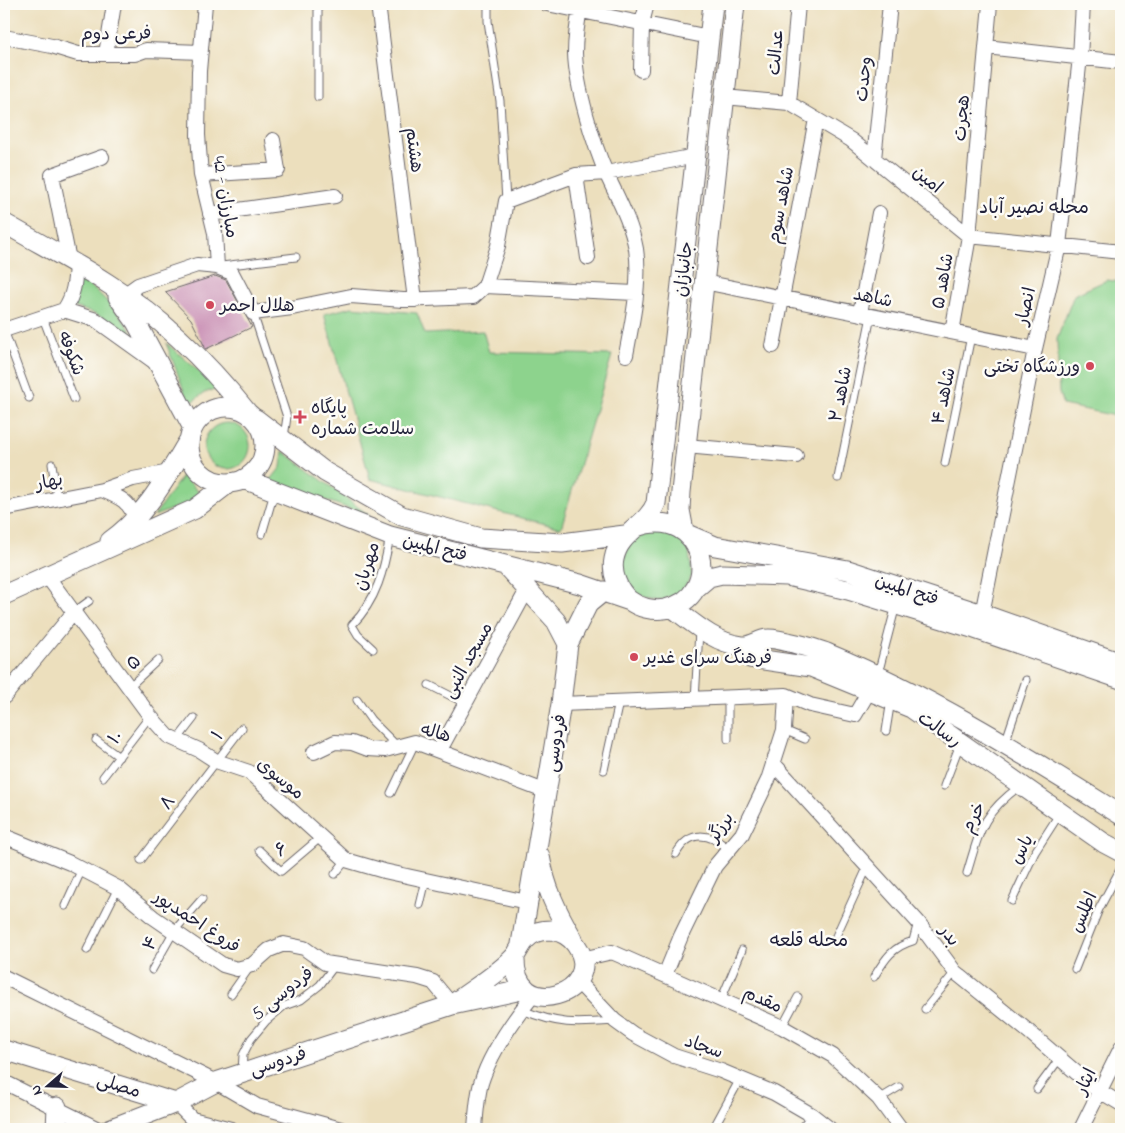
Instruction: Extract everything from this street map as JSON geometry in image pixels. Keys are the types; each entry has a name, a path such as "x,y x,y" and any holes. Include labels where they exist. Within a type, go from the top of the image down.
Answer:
{"street":[{"path":"106,54 114,4"},
{"name":"مبارزان - 42","path":"206,4 201,52 198,135 201,176 215,233 217,267"},
{"name":"هشتم","path":"378,4 415,300"},
{"path":"547,4 581,7 642,23 710,37"},
{"path":"641,70 642,23 647,4"},
{"name":"جانبازان","path":"631,531 652,513 656,502 713,4"},
{"name":"جانبازان","path":"686,533 680,510 681,489 735,4"},
{"name":"عدالت","path":"789,103 798,4"},
{"name":"وحدت","path":"874,159 890,4"},
{"name":"هجرت","path":"969,236 990,4"},
{"name":"انصار","path":"982,614 1034,349 1059,245 1080,57 1083,4"},
{"path":"581,7 575,51 577,80 606,173 628,218 636,249 635,293 626,355"},
{"name":"فرعی دوم","path":"4,37 52,46 78,54 135,54 146,50 201,52"},
{"path":"986,47 1121,62"},
{"name":"امین","path":"724,98 789,103 851,140 969,236"},
{"name":"شاهد سوم","path":"773,346 816,119"},
{"path":"201,176 278,170 273,140"},
{"path":"124,295 138,285 197,265 217,267 232,273 254,313 292,308 351,296 415,300 473,297 485,286 498,246 506,201 576,175 606,173 696,156"},
{"path":"4,330 64,310 72,299 75,283 72,262 52,175 102,157"},
{"path":"576,175 588,258"},
{"path":"210,214 335,196"},
{"path":"865,315 879,213"},
{"path":"4,223 108,284 152,316 222,380 262,429 265,440 265,452 261,463 195,509 4,595"},
{"path":"969,236 1121,252"},
{"name":"شاهد ۵","path":"952,332 969,236"},
{"name":"شاهد","path":"704,282 1034,349"},
{"path":"108,284 136,322 158,364 191,434 190,454 195,466 204,475 216,481 237,481"},
{"path":"485,286 635,293"},
{"path":"64,310 96,320 158,364"},
{"path":"82,560 122,533 150,502 170,472 200,418 216,408 235,407 252,416"},
{"name":"فتح المبین","path":"252,416 325,472 402,516 481,538 562,543 631,531"},
{"path":"686,446 796,456"},
{"name":"بهار","path":"4,508 102,490 133,479 170,472"},
{"name":"فتح المبین","path":"237,481 274,492 390,536 604,591 630,601"},
{"path":"658,483 668,492 681,489"},
{"path":"102,490 122,498 132,507 135,519"},
{"path":"650,522 664,522 686,533 697,546 701,560 701,574 696,588 686,600 673,608 658,610 643,608 630,601 620,590 614,576 614,560 617,547 631,531 650,522"},
{"name":"فتح المبین","path":"686,533 715,546 848,570 982,614 1121,663"},
{"path":"506,566 556,621 568,644"},
{"name":"فتح المبین","path":"696,588 709,577 722,574 787,576 848,590 896,604 1121,679"},
{"name":"موسوی","path":"47,576 150,716 168,736 216,761 249,772 346,860 384,872 527,902"},
{"name":"مسجد النبی","path":"440,750 528,588"},
{"path":"568,644 588,604 604,591"},
{"name":"رسالت","path":"673,608 699,628 726,643 744,646 750,658 811,668 873,683 909,689 1005,743 1121,815"},
{"path":"4,697 74,612"},
{"name":"فردوسی","path":"518,950 547,792 568,644"},
{"path":"561,704 728,699 786,695 810,705 855,715 873,683"},
{"name":"رسالت","path":"873,683 891,700 911,708 1020,786 1104,843 1121,852"},
{"name":"برزگر","path":"665,975 681,936 715,866 742,834 768,780 784,730 786,695"},
{"name":"هاله","path":"314,752 335,742 352,743 368,750 385,750 415,742 547,792"},
{"name":"بدر","path":"773,763 918,922 954,972 1102,1092 1121,1104"},
{"name":"فروغ احمدپور","path":"4,836 82,869 118,888 174,931 224,965 238,969 252,965 269,950 284,944 304,948 324,962 335,965 425,979 433,982 452,1005"},
{"path":"452,1005 530,992 546,997 558,996 569,990 577,981 581,970 579,952 554,907 543,876 538,842"},
{"path":"452,1005 518,950 531,935 543,930 556,931 568,936 579,952"},
{"path":"518,950 515,968 519,980 530,992"},
{"name":"مقدم","path":"579,952 612,952 782,1027 833,1056 879,1099 901,1129"},
{"path":"4,977 216,1082 257,1106 341,1129"},
{"name":"سجاد","path":"577,981 615,1021 633,1034 674,1056 774,1093 812,1115 830,1129"},
{"path":"475,1129 481,1083 530,992"},
{"name":"فردوسی","path":"109,1129 176,1103 216,1082 452,1005"},
{"name":"ایثار","path":"1082,1129 1102,1092 1121,1048"},
{"name":"مصلی","path":"4,1050 176,1103"},
{"path":"4,1082 98,1129"},
{"path":"176,1103 192,1119 231,1129"},
{"path":"56,1129 57,1108"}],"lane":[{"path":"318,4 318,97"},
{"path":"488,4 488,21 500,102 506,201"},
{"path":"217,267 296,257"},
{"path":"254,313 287,417 283,441"},
{"name":"شاهد ۲","path":"838,478 865,315"},
{"name":"شکوفه","path":"42,318 74,399"},
{"path":"4,330 29,398"},
{"name":"شاهد ۴","path":"945,463 971,336"},
{"path":"52,464 58,498"},
{"path":"262,534 274,492"},
{"name":"مهربان","path":"373,649 358,635 352,625 374,596 384,568 390,536"},
{"path":"74,612 89,601"},
{"path":"873,683 896,604"},
{"path":"695,700 699,628"},
{"name":"۵","path":"129,687 158,660"},
{"path":"1005,743 1026,680"},
{"name":"هاله","path":"429,685 465,703"},
{"path":"728,699 728,739"},
{"path":"357,700 371,720 397,746"},
{"path":"886,731 891,700"},
{"path":"604,770 619,702"},
{"name":"۱۰","path":"103,777 150,716"},
{"path":"177,740 194,718"},
{"name":"۱","path":"216,761 242,728"},
{"path":"784,730 805,739"},
{"path":"96,740 119,757"},
{"path":"391,793 415,742"},
{"path":"944,786 961,744"},
{"name":"۸","path":"142,860 216,761"},
{"name":"خرم","path":"967,873 981,827 998,802 1020,786"},
{"name":"یاس","path":"1012,901 1035,852 1060,813"},
{"path":"676,854 683,842 700,836 714,838 729,849"},
{"name":"۶","path":"259,850 281,872 321,837"},
{"path":"335,874 346,860"},
{"path":"836,936 867,868"},
{"name":"اطلس","path":"1075,969 1099,909 1121,868"},
{"path":"65,906 82,869"},
{"path":"420,905 426,880"},
{"path":"87,950 118,888"},
{"path":"174,931 202,899"},
{"path":"874,977 887,956 899,945 913,941 918,922"},
{"name":"۴","path":"152,970 174,931"},
{"path":"721,1000 742,950"},
{"path":"231,994 252,965"},
{"name":"5 فردوسی","path":"242,1073 243,1055 251,1039 266,1021 284,1006 301,1000 320,985 335,965"},
{"path":"925,1008 954,972"},
{"path":"782,1027 798,997"},
{"path":"521,1010 544,1019 572,1024 615,1021"},
{"path":"1037,1089 1060,1058"},
{"path":"713,1129 740,1079"},
{"path":"879,1099 899,1087"},
{"path":"800,1129 812,1115"}],"green space":[{"path":"80,278 98,292 113,308 127,324 139,343 109,320 74,307"},
{"name":"ورزشگاه تختی","path":"1107,280 1121,282 1121,417 1063,405 1059,393 1057,339 1074,295"},
{"path":"352,307 417,313 425,334 483,331 489,352 612,355 561,528 370,479 324,314"},
{"path":"166,343 219,388 204,393 189,404"},
{"path":"232,423 244,429 249,437 249,455 244,463 236,468 222,469 210,463 205,455 204,441 210,429 218,424"},
{"path":"283,451 370,516 270,481 281,467"},
{"path":"183,475 203,497 154,516"},
{"path":"643,531 678,534 689,552 692,576 680,593 659,601 634,594 624,582 623,564 628,545"}],"building":[{"name":"هلال احمر","path":"215,276 226,280 252,327 206,349 191,319 165,292"}],"place":[{"name":"هلال احمر","path":"210,305"},
{"name":"ورزشگاه تختی","path":"1090,366"},
{"name":"پایگاه سلامت شماره","path":"300,417"},
{"name":"فرهنگ سرای غدیر","path":"634,657"}],"district":[{"name":"محله نصیر آباد","path":"1034,206"},
{"name":"محله قلعه","path":"809,939"}]}
